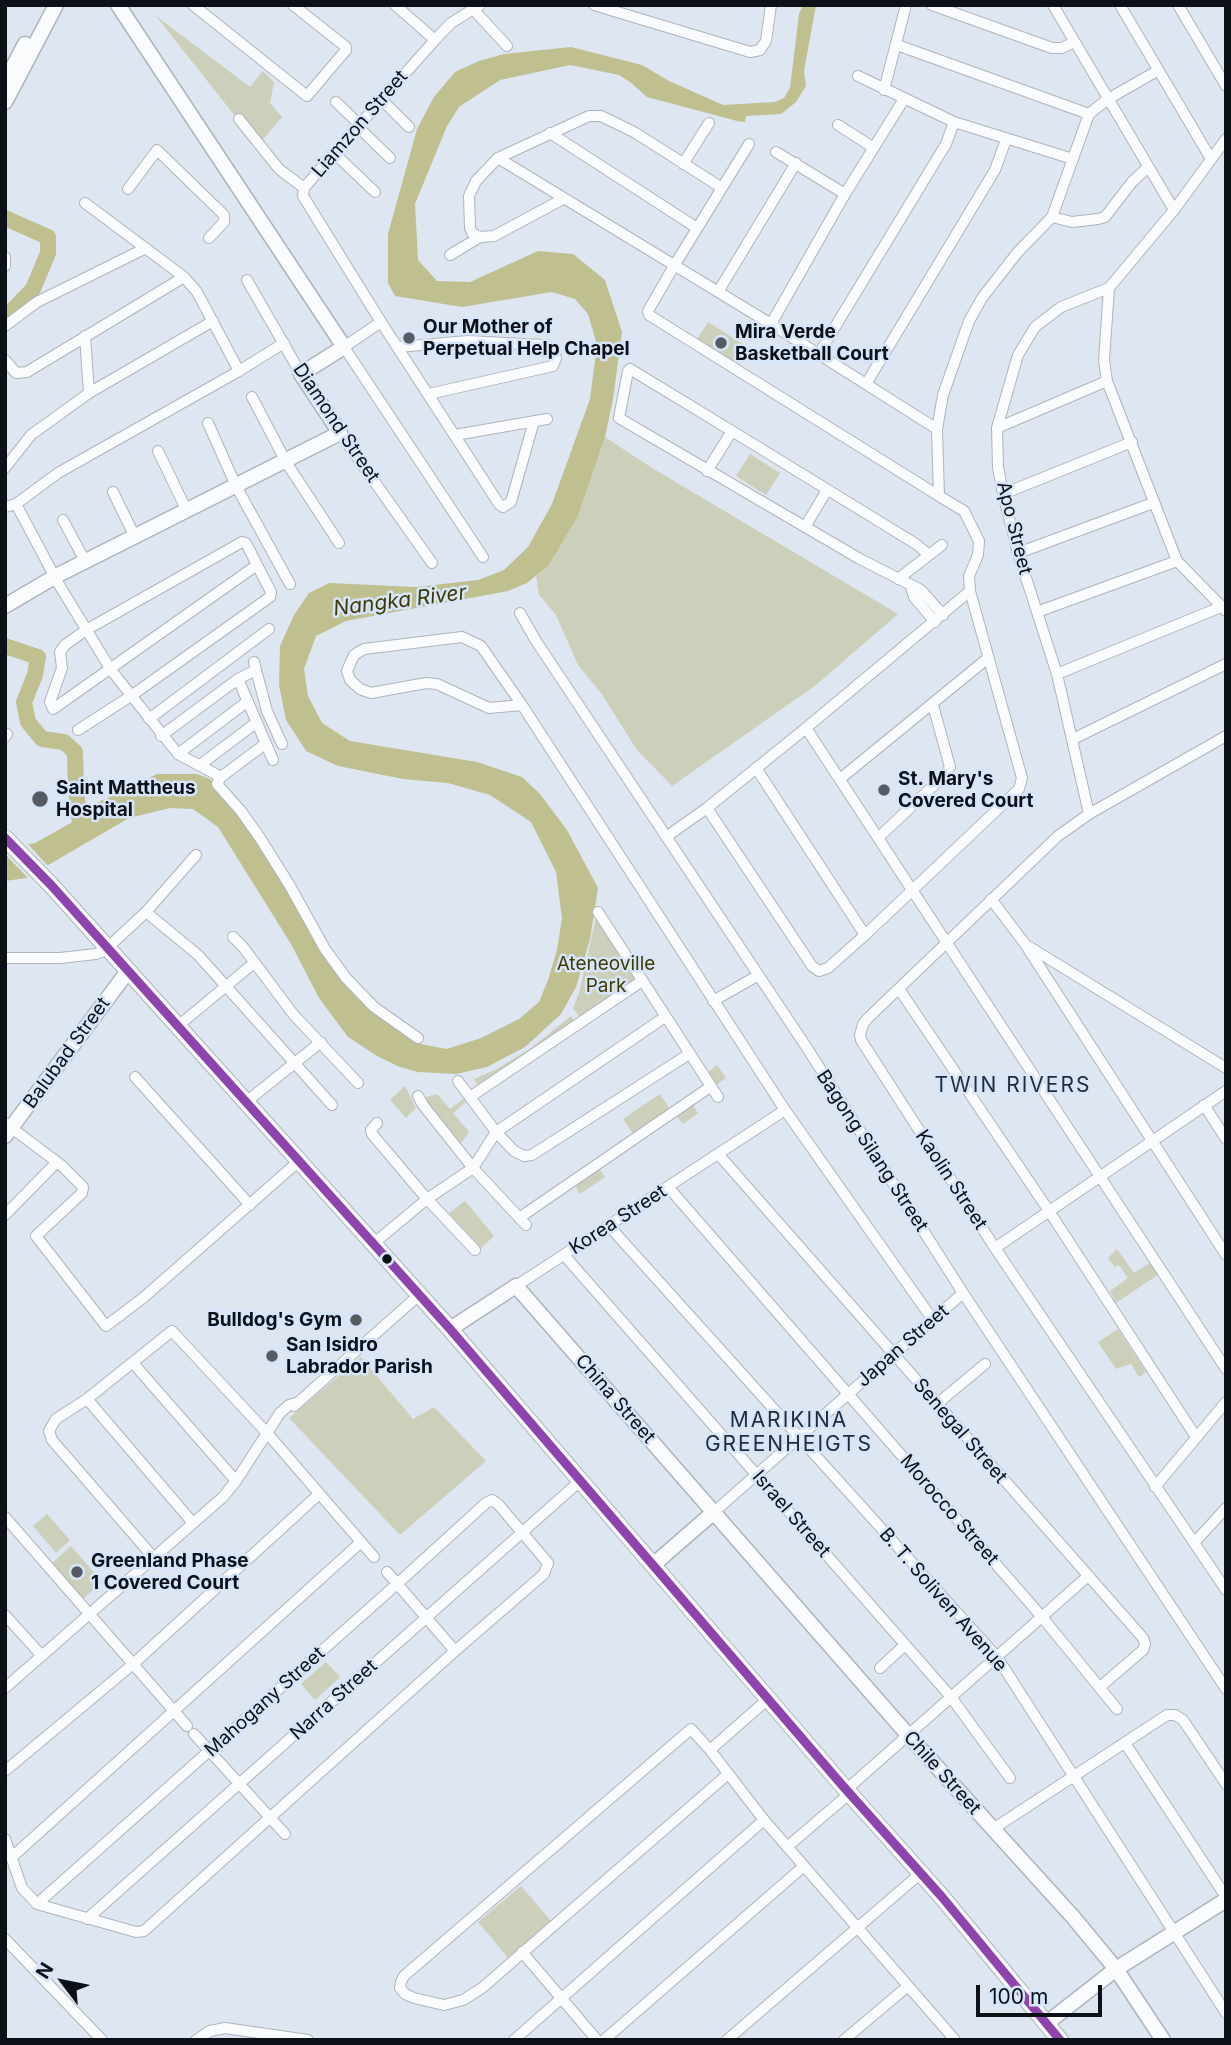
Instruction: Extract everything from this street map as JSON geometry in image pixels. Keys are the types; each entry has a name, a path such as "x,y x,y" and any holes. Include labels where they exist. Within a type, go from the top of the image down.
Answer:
{"main road":[{"path":"6,839 108,948 450,1329 847,1792 921,1873 1060,2040"}],"street":[{"path":"5,82 46,5"},
{"path":"5,102 56,5"},
{"path":"118,5 483,557"},
{"path":"193,5 304,95 310,94 345,53 346,47 293,5"},
{"path":"394,5 435,40"},
{"path":"594,5 750,52 760,50 766,41 771,5"},
{"path":"884,90 906,5"},
{"path":"932,5 1052,48 1062,48 1074,42"},
{"path":"1053,5 1174,210"},
{"path":"1119,5 1211,159"},
{"path":"1178,5 1226,86"},
{"path":"476,7 507,46"},
{"name":"Liamzon Street","path":"476,7 451,23 435,40 304,188 303,196 381,322 503,507 511,502 534,421"},
{"path":"897,45 1088,114"},
{"path":"939,496 937,429 948,379 976,308 1017,253 1052,217 1088,114 1108,99 1157,71"},
{"path":"858,76 954,122 1073,159"},
{"path":"381,99 410,127"},
{"path":"771,324 845,194 904,99"},
{"path":"336,102 390,158"},
{"path":"480,237 472,233 470,228 468,196 476,181 498,158 589,116 601,117 634,132 722,188"},
{"path":"239,119 279,169 304,188"},
{"path":"818,355 946,144 954,122"},
{"path":"683,164 709,123"},
{"path":"838,125 874,148"},
{"path":"550,133 697,228"},
{"path":"1057,674 1223,609 1177,561 1107,381 1104,360 1109,288 1174,210 1226,139"},
{"path":"866,384 995,170 1006,140"},
{"path":"708,808 812,966 819,971 828,968 913,891 1016,793 1022,778 970,591 969,576 978,555 979,541 964,511 650,316 648,311 749,144"},
{"path":"128,189 157,150 224,215 224,222 209,238"},
{"path":"776,152 845,194"},
{"path":"334,153 375,192"},
{"path":"498,158 771,324 937,429"},
{"path":"718,292 796,163"},
{"path":"1052,217 1072,222 1105,217 1148,166"},
{"path":"450,256 480,237 494,236 563,199"},
{"path":"85,203 184,276 197,292 239,371"},
{"path":"5,326 37,302 146,248"},
{"path":"5,257 5,266"},
{"path":"5,360 16,373 27,372 184,276"},
{"name":"Diamond Street","path":"247,280 301,374 432,563"},
{"name":"Apo Street","path":"1088,814 1057,674 1018,553 1003,494 998,467 997,428 1018,355 1035,327 1061,307 1109,288"},
{"path":"5,468 32,435 89,393 213,321"},
{"path":"301,374 381,322"},
{"path":"85,336 89,393"},
{"path":"398,346 468,341 544,345 553,350 556,358 553,366 429,394"},
{"path":"221,777 178,754 162,736 111,670 10,505 58,473 284,343"},
{"path":"928,554 732,430 629,369 619,418 911,587 914,597 939,618"},
{"path":"997,428 1107,381"},
{"path":"253,397 286,462 339,543"},
{"path":"456,435 547,419"},
{"path":"208,423 236,486 290,583"},
{"path":"707,471 732,430"},
{"path":"5,606 55,576 340,433"},
{"path":"1003,494 1132,442"},
{"path":"159,451 187,511"},
{"path":"805,527 827,489"},
{"path":"113,492 135,537"},
{"path":"1018,553 1153,503"},
{"path":"63,520 85,561"},
{"path":"78,730 131,696 270,597 271,592 257,565 245,542 86,630 62,648 62,668 50,702 53,709 257,565"},
{"path":"898,579 942,545"},
{"path":"1037,612 1177,561"},
{"path":"666,837 708,808 970,591"},
{"name":"Bagong Silang Street","path":"520,613 807,1048 963,1293 1226,1689"},
{"path":"149,719 269,629"},
{"path":"522,705 489,708 437,684 426,683 371,693 360,689 350,680 347,671 354,655 364,649 462,637 481,646 522,705 785,1110 933,1320"},
{"path":"840,779 988,657"},
{"path":"1073,739 1226,664"},
{"path":"162,736 255,666 267,711 282,744"},
{"path":"238,679 274,760"},
{"path":"178,754 248,701"},
{"path":"878,838 946,774 950,767 933,705"},
{"path":"200,765 257,722"},
{"path":"806,728 1226,1369"},
{"name":"Kaolin Street","path":"1226,736 1088,814 1049,844 863,1024 861,1040 995,1248 1226,1590"},
{"path":"265,744 221,777 217,784 260,838 340,970 374,1007 418,1038"},
{"path":"756,768 866,935"},
{"path":"5,958 60,958 96,954 108,948 146,912 196,855"},
{"path":"991,899 1025,944 1226,1255"},
{"path":"146,912 198,955 332,1105"},
{"path":"598,912 718,1097"},
{"path":"233,937 293,1014 358,1083"},
{"path":"1025,944 1226,1068"},
{"path":"178,1026 254,963"},
{"name":"Balubad Street","path":"7,1129 128,971"},
{"path":"713,1002 757,976"},
{"path":"470,1097 642,981"},
{"path":"899,989 1049,1211 1196,1437"},
{"path":"373,1244 427,1199 473,1168 496,1132 665,1017"},
{"path":"246,1102 321,1042"},
{"path":"458,1081 496,1132 514,1151 524,1156 533,1155 689,1054"},
{"path":"135,1077 250,1205"},
{"path":"418,1096 473,1168 522,1221 710,1087"},
{"path":"995,1248 1226,1091"},
{"path":"1205,1105 1226,1139"},
{"name":"Korea Street","path":"450,1329 785,1110"},
{"path":"377,1123 371,1130 372,1134 475,1250"},
{"path":"7,1129 56,1163 82,1186 82,1193 36,1236 106,1326 143,1298 299,1161"},
{"name":"Senegal Street","path":"719,1155 1143,1638 1143,1650 1100,1687"},
{"path":"5,1215 56,1163"},
{"name":"Morocco Street","path":"668,1188 1042,1617 1117,1709"},
{"name":"B. T. Soliven Avenue","path":"609,1226 997,1657 1226,2013"},
{"name":"Israel Street","path":"564,1255 951,1697 1010,1779"},
{"name":"China Street","path":"516,1286 713,1512"},
{"name":"Japan Street","path":"653,1565 963,1293"},
{"path":"5,1688 223,1497 274,1422 289,1405 296,1403 419,1295"},
{"path":"154,1558 52,1440 49,1431 56,1419 87,1399 170,1331 176,1333 267,1433 374,1557"},
{"path":"133,1363 236,1481"},
{"path":"937,1404 985,1364"},
{"path":"87,1399 193,1523"},
{"path":"1155,1487 1226,1402"},
{"name":"Narra Street","path":"87,1919 580,1481"},
{"path":"5,1771 132,1665 318,1495"},
{"name":"Mahogany Street","path":"37,1903 486,1503 492,1500 521,1534"},
{"path":"1194,1543 1226,1508"},
{"name":"Chile Street","path":"713,1512 908,1735 1073,1917 1116,1969 1163,2040"},
{"path":"5,1517 132,1665 285,1834"},
{"path":"5,1839 22,1888 37,1903 139,1933 544,1574 548,1567 547,1561 521,1534"},
{"path":"11,1858 360,1543"},
{"path":"387,1572 456,1651"},
{"path":"787,1847 908,1735 1088,1576"},
{"path":"5,1615 42,1656"},
{"path":"880,1668 905,1645"},
{"path":"710,1750 768,1699"},
{"path":"993,1829 1167,1715 1175,1715 1183,1720 1226,1784"},
{"path":"728,1774 482,1988 463,2000 444,2005 405,1994 400,1988 404,1976 691,1729 710,1750 764,1821 954,2040"},
{"path":"1047,2023 1116,1969 1226,1899 1125,1743"},
{"path":"514,2040 764,1821"},
{"path":"604,2040 804,1866"},
{"path":"727,2040 921,1873"},
{"path":"5,1939 102,2040"},
{"path":"522,1952 597,2040"},
{"path":"844,2040 908,1986"},
{"path":"196,2040 210,2031 225,2028 308,2040"}],"green space":[{"path":"156,16 250,87 263,71 274,82 270,103 282,117 258,145"},
{"name":"Mira Verde Basketball Court","path":"708,322 746,346 740,361 735,365 696,341"},
{"path":"605,437 652,468 898,614 816,685 672,786 637,750 601,693 578,665 556,615 539,595 536,576 549,565 578,516"},
{"path":"750,454 780,473 766,495 736,476"},
{"name":"Ateneoville Park","path":"597,913 637,981 581,1019 573,1008 579,993"},
{"path":"571,1016 575,1022 478,1085 474,1079 495,1070 531,1048"},
{"path":"717,1065 726,1078 715,1086 707,1073"},
{"path":"405,1086 416,1108 406,1118 390,1100"},
{"path":"437,1094 450,1109 463,1099 466,1102 453,1113 469,1132 459,1146 423,1098"},
{"path":"660,1094 670,1109 633,1134 623,1119"},
{"path":"692,1104 698,1113 683,1124 676,1115"},
{"path":"598,1167 605,1177 580,1194 574,1184"},
{"path":"465,1201 494,1236 481,1248 449,1213"},
{"path":"1117,1249 1134,1273 1151,1262 1159,1274 1116,1303 1110,1291 1128,1278 1119,1265 1115,1267 1108,1258"},
{"path":"1118,1329 1146,1372 1139,1377 1131,1364 1116,1369 1098,1342"},
{"path":"361,1357 413,1419 434,1407 486,1461 400,1535 289,1418"},
{"path":"47,1514 70,1540 56,1553 33,1526"},
{"name":"Greenland Phase 1 Covered Court","path":"71,1546 102,1582 83,1599 52,1563"},
{"path":"326,1662 340,1677 315,1700 301,1684"},
{"path":"521,1886 551,1921 508,1958 478,1922"}],"water":[{"name":"Nangka River","path":"803,5 816,5 804,71 806,86 796,102 781,114 746,116 745,122 737,121 647,97 619,75 570,65 500,80 459,107 447,126 415,204 418,260 437,281 470,282 538,251 573,254 605,280 622,332 605,437 578,516 549,565 527,583 508,591 346,621 316,636 304,669 308,696 322,723 350,741 477,762 522,777 540,794 567,830 598,888 590,939 576,987 561,1014 525,1047 487,1067 456,1074 418,1072 377,1056 348,1037 319,998 291,944 218,827 193,809 170,808 129,818 26,878 5,881 5,849 35,843 78,819 86,808 157,774 197,774 210,779 239,811 280,865 333,966 401,1033 420,1044 447,1049 481,1038 519,1019 539,1002 557,950 562,918 556,872 531,822 490,795 448,783 403,779 338,766 306,751 286,720 279,685 280,646 294,615 309,593 329,583 416,587 478,580 504,570 528,547 552,504 590,399 597,345 588,314 575,299 552,292 462,307 395,296 388,283 388,234 417,129 434,97 455,72 504,54 571,47 642,65 669,81 723,105 775,102 784,98 790,88 799,14"}],"pier":[{"path":"25,841 50,868 30,880 5,854 5,845"}],"waterway":[{"path":"5,218 48,237 48,253 33,289 5,318"},
{"path":"5,646 38,657 35,675 24,702 28,722 42,739 64,742 75,752 81,833"}],"transit line":[{"path":"5,838 51,885 450,1329 842,1785 942,1897 1060,2040"}],"place":[{"name":"Our Mother of Perpetual Help Chapel","path":"409,338"},
{"name":"Mira Verde Basketball Court","path":"721,343"},
{"name":"St. Mary's Covered Court","path":"884,790"},
{"name":"Saint Mattheus Hospital","path":"40,799"},
{"name":"Bulldog's Gym","path":"356,1320"},
{"name":"San Isidro Labrador Parish","path":"272,1356"},
{"name":"Greenland Phase 1 Covered Court","path":"77,1572"}],"district":[{"name":"TWIN RIVERS","path":"1013,1086"},
{"name":"MARIKINA GREENHEIGTS","path":"789,1433"}]}
